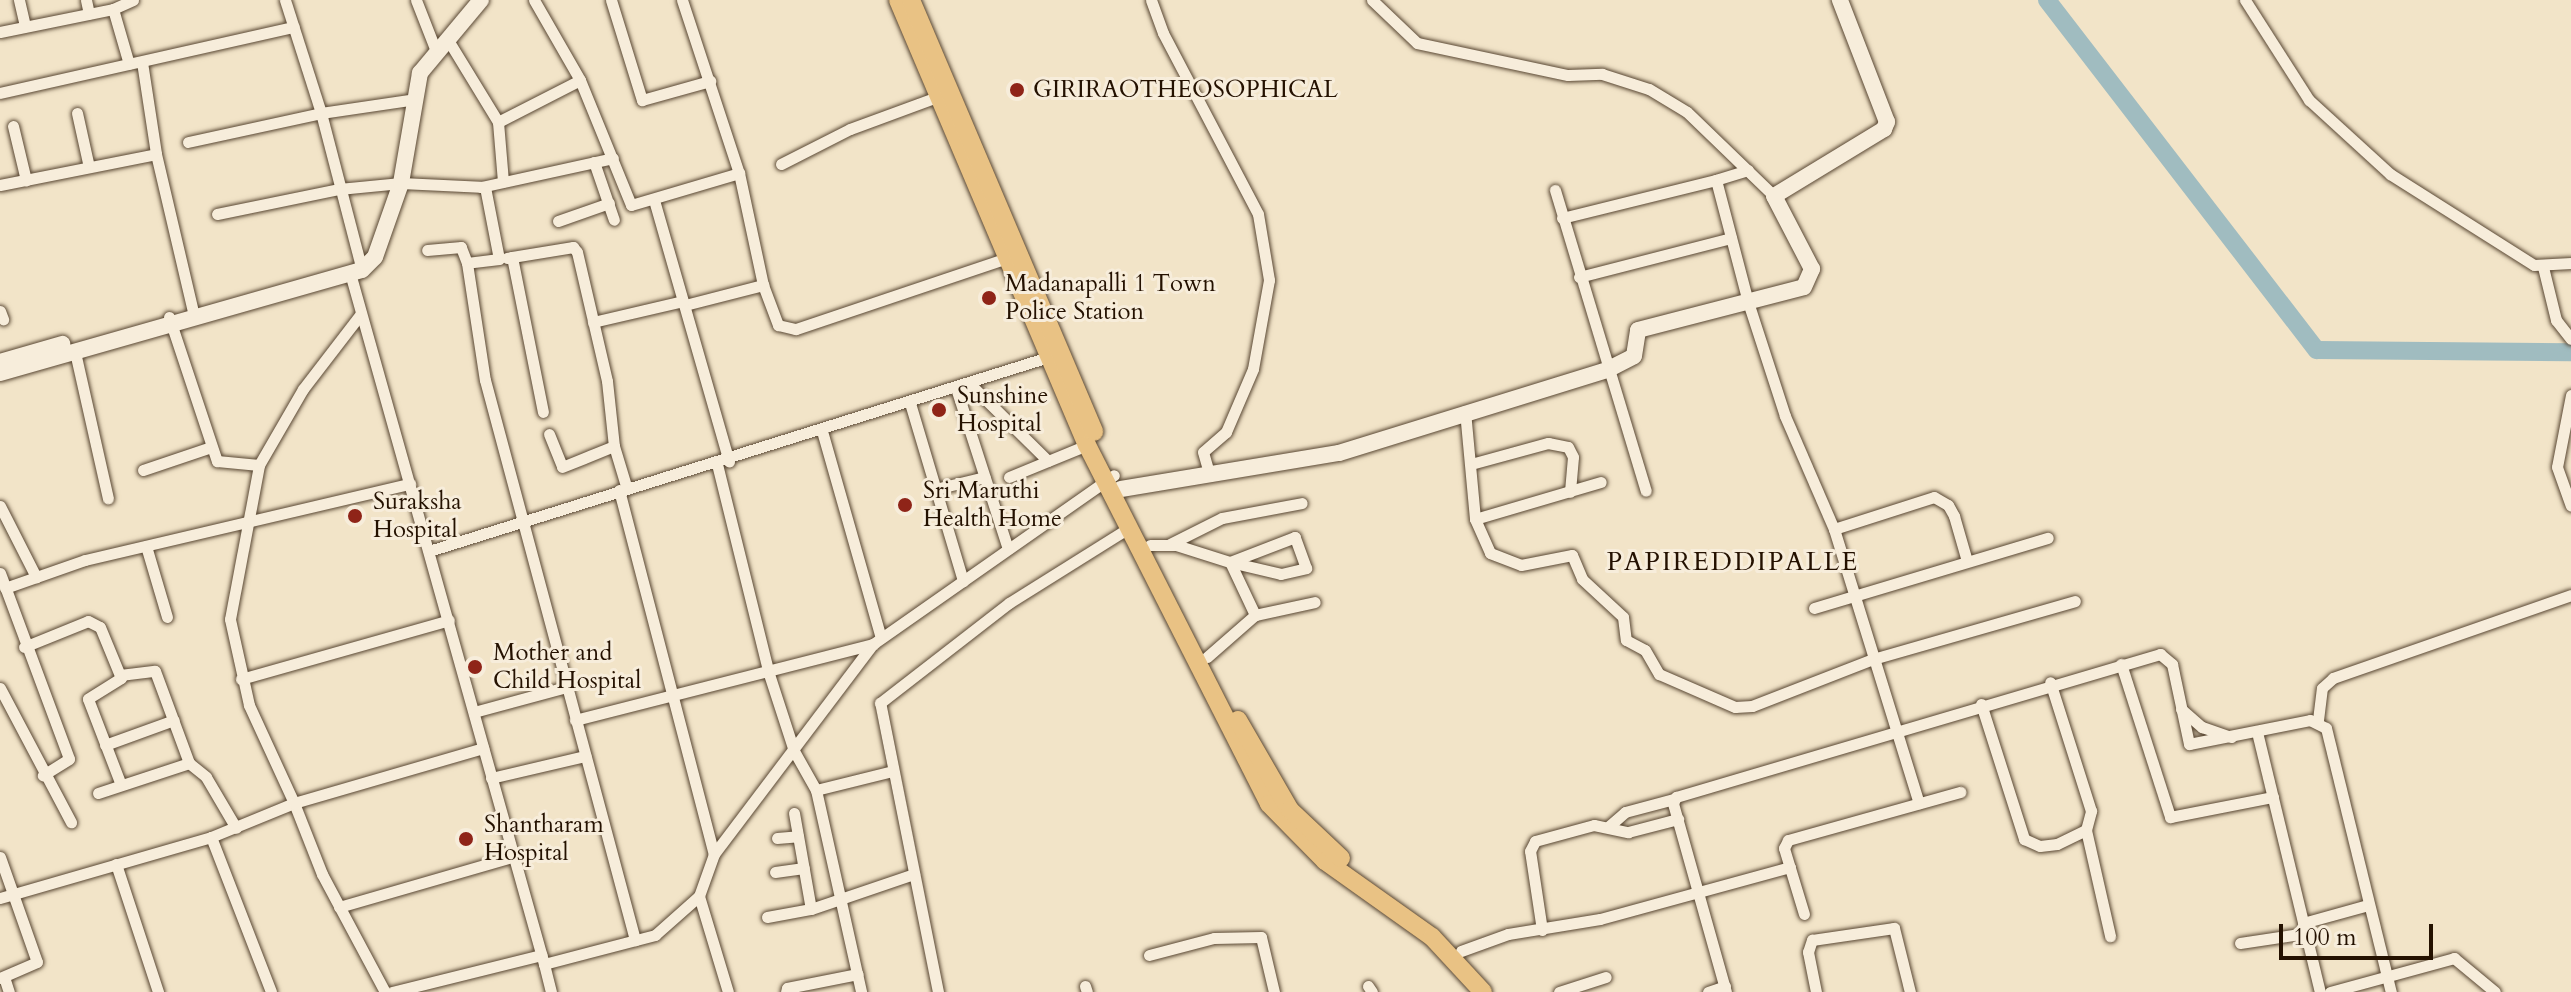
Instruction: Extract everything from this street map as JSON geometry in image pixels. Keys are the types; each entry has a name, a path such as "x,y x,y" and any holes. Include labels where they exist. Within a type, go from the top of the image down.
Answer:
{"main road":[{"path":"898,0 937,97 1114,481 1290,810 1332,852 1424,914 1497,992"},
{"path":"911,0 1011,256"},
{"path":"1055,355 1087,445 1114,481 1130,527 1269,804 1325,861 1432,937 1483,992"}],"street":[{"path":"19,0 25,26"},
{"path":"86,0 89,14"},
{"path":"0,32 113,9 133,0"},
{"path":"285,0 321,113 356,271 360,315 449,620 551,992"},
{"path":"416,0 442,45 498,122 503,182"},
{"path":"0,373 20,362 356,271 375,257 401,183 420,73 481,0"},
{"path":"534,0 580,80 631,205 739,173"},
{"path":"611,0 642,100 710,81"},
{"path":"682,0 739,173 773,318 785,329 796,329 1011,256"},
{"path":"1151,0 1163,33 1258,214 1269,280 1253,369 1226,432 1203,452 1210,476"},
{"path":"575,720 769,674 877,641 1008,549 1114,481 1210,476 1309,461 1607,370 1634,356 1638,330 1804,287 1811,280 1812,269 1774,196 1687,112 1649,89 1602,74 1568,75 1417,43 1372,0"},
{"path":"1774,196 1886,126 1840,0"},
{"path":"2245,0 2291,78 2337,130 2426,198 2543,267 2571,263"},
{"path":"113,9 136,63 156,154 180,319 211,447 222,465 259,465"},
{"path":"0,93 294,27"},
{"path":"498,122 580,80"},
{"path":"781,164 850,129 937,97"},
{"path":"188,142 321,113 416,99"},
{"path":"77,113 89,167"},
{"path":"13,126 26,180"},
{"path":"0,185 156,154"},
{"path":"217,214 339,189 401,183 481,187 613,158"},
{"path":"594,162 614,220"},
{"path":"1562,218 1748,170"},
{"path":"1716,180 1748,302 1785,416 1834,529 1919,803"},
{"path":"481,187 499,259"},
{"path":"1555,190 1646,491"},
{"path":"654,200 684,303 723,462 769,674 794,751 816,790 843,898 861,992"},
{"path":"558,221 609,203"},
{"path":"1579,277 1731,238"},
{"path":"427,250 461,247 467,263 485,380 635,940"},
{"path":"467,263 573,247 593,322 623,489 714,854"},
{"path":"512,257 543,412"},
{"path":"2543,267 2556,320 2571,339"},
{"path":"593,322 763,285"},
{"path":"360,315 303,389 259,465 230,619 241,679 339,907 385,992"},
{"path":"0,362 20,362 75,352 180,319"},
{"path":"75,352 108,498"},
{"path":"429,551 623,489 723,462 971,385 1055,355"},
{"path":"971,385 1048,461"},
{"path":"956,388 1008,549"},
{"path":"2571,395 2557,459 2571,506"},
{"path":"910,403 963,581"},
{"path":"1465,411 1475,519 1490,553 1511,563 1533,565 1572,555 1582,579 1623,617 1629,643 1645,650 1659,674 1686,690 1742,708 1873,659 2075,601"},
{"path":"822,431 877,641"},
{"path":"549,434 562,467 614,446"},
{"path":"1471,464 1548,443 1568,447 1573,457 1570,492"},
{"path":"1009,477 1087,445"},
{"path":"143,470 211,447"},
{"path":"935,489 985,477"},
{"path":"1475,519 1601,482"},
{"path":"43,775 69,759 24,647 2,580 36,577 146,546 410,484"},
{"path":"1834,529 1934,497 1948,505 1954,516 1967,561"},
{"path":"1170,544 1222,518 1302,503"},
{"path":"0,506 36,577"},
{"path":"938,992 893,771 882,699 939,661 1009,603 1130,527"},
{"path":"1150,545 1170,544 1230,562 1271,573 1306,568 1295,537 1230,562"},
{"path":"1814,608 2048,538"},
{"path":"146,546 167,617"},
{"path":"1230,562 1255,615"},
{"path":"2318,720 2322,688 2333,678 2571,595"},
{"path":"1207,657 1255,615 1315,602"},
{"path":"241,679 449,620"},
{"path":"24,647 93,621 120,675 118,683 88,699 121,785"},
{"path":"392,992 655,935 699,896 714,854 877,641"},
{"path":"1608,827 1625,812 2050,682 2167,656 2189,744 2318,720"},
{"path":"2121,664 2170,817 2273,797"},
{"path":"120,675 155,671 189,763 206,777 236,828"},
{"path":"2050,682 2091,811 2086,830 2110,936"},
{"path":"474,712 566,687"},
{"path":"0,688 43,775 71,822"},
{"path":"1981,704 2024,839 2040,846 2057,844 2086,830"},
{"path":"2181,709 2202,727 2231,737"},
{"path":"105,745 174,720"},
{"path":"2318,720 2326,728 2391,992"},
{"path":"2257,732 2320,992"},
{"path":"6,896 211,837 294,803 483,748"},
{"path":"491,778 585,756"},
{"path":"98,793 189,763"},
{"path":"816,790 893,771"},
{"path":"1804,914 1784,848 1788,840 1960,792"},
{"path":"1674,799 1726,989 1708,992"},
{"path":"794,813 811,909"},
{"path":"1542,930 1532,845 1583,827 1637,831 1678,819"},
{"path":"777,838 798,836"},
{"path":"211,837 271,992"},
{"path":"0,857 6,896 37,962 2,977 9,992"},
{"path":"339,907 512,857"},
{"path":"116,864 158,992"},
{"path":"1461,951 1508,934 1542,930 1702,893 1790,867"},
{"path":"775,872 804,868"},
{"path":"767,917 811,909 914,874"},
{"path":"699,896 728,992"},
{"path":"2240,943 2305,928 2368,905"},
{"path":"1816,992 1808,952 1812,940 1894,928 1910,992"},
{"path":"1149,955 1214,938 1261,937 1274,992"},
{"path":"2330,992 2454,958 2495,992"},
{"path":"786,992 858,974"},
{"path":"1559,992 1606,977"}],"waterway":[{"path":"2047,0 2317,350 2571,352"}],"place":[{"name":"GIRIRAOTHEOSOPHICAL","path":"1017,90"},
{"name":"Madanapalli 1 Town Police Station","path":"989,298"},
{"name":"Sunshine Hospital","path":"939,410"},
{"name":"Sri Maruthi Health Home","path":"905,505"},
{"name":"Suraksha Hospital","path":"355,516"},
{"name":"Mother and Child Hospital","path":"475,667"},
{"name":"Shantharam Hospital","path":"466,839"}],"district":[{"name":"PAPIREDDIPALLE","path":"1733,562"}]}
